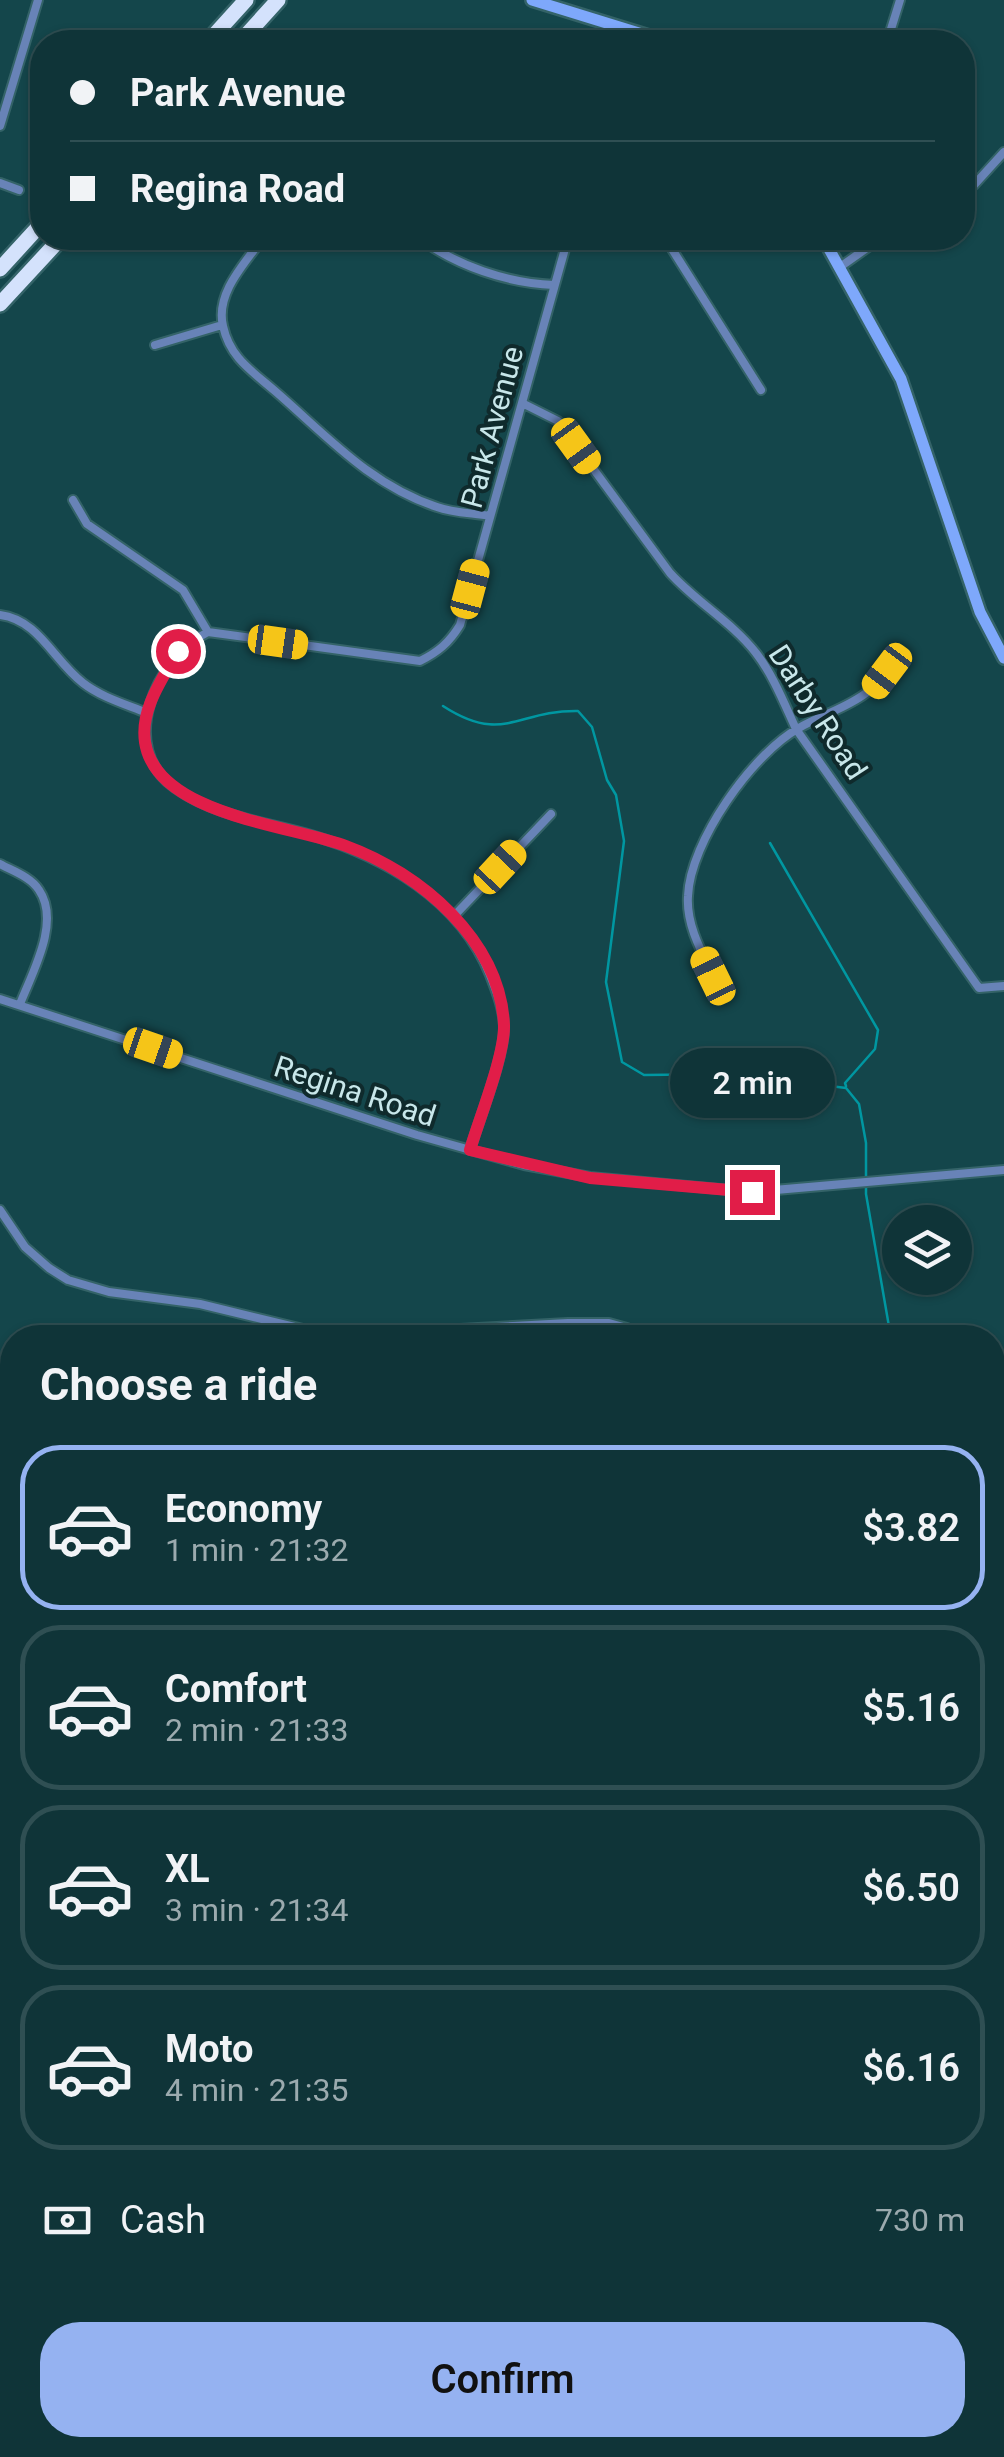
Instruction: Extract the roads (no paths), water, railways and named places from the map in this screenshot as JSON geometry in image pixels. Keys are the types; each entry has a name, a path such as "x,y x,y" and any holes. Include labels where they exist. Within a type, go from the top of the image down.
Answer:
{"highway":[{"path":"219,30 246,0"},
{"path":"251,30 278,0"},
{"path":"0,268 30,236"},
{"path":"0,304 50,250"}],"main road":[{"path":"534,0 636,30"},
{"path":"829,250 901,380 980,612 1001,643 1004,658"}],"street":[{"path":"0,126 38,0"},
{"path":"890,30 900,0"},
{"path":"624,30 625,26"},
{"path":"975,184 1004,152"},
{"path":"0,183 19,190"},
{"path":"254,250 230,282 224,303 222,325 240,364 363,469 392,488 439,508 490,516"},
{"path":"439,250 504,278 554,286"},
{"name":"Park Avenue","path":"208,632 420,662 439,652 460,625 564,250"},
{"path":"673,250 761,390"},
{"path":"840,267 864,250"},
{"path":"155,345 222,325"},
{"name":"Darby Road","path":"522,402 558,422 670,573 688,594 755,652 796,729 979,988 1004,986"},
{"path":"74,500 87,524 183,590 208,632 178,651 147,713 144,738 148,754 173,787 235,815 348,846 403,875 454,916 481,952 500,1001 504,1029 470,1150"},
{"path":"0,615 15,617 33,628 84,684 147,713"},
{"path":"713,976 690,920 687,898 694,860 703,839 746,777 796,729 852,703 874,688 887,671 890,655"},
{"path":"454,916 551,814"},
{"path":"0,864 24,876 39,890 46,908 45,934 20,1004"},
{"name":"Regina Road","path":"0,999 470,1150 590,1178 752,1192 1004,1170"},
{"path":"0,1210 25,1247 68,1280 109,1292 200,1304 286,1325"},
{"path":"264,1325 265,1320"}],"waterway":[{"path":"443,706 481,723 496,724 578,711 592,727 607,780 616,795 624,841 606,982 622,1062 644,1075 733,1074 846,1088 859,1104 866,1143 866,1194 889,1325"},
{"path":"770,843 878,1030 875,1049 846,1086"}]}
